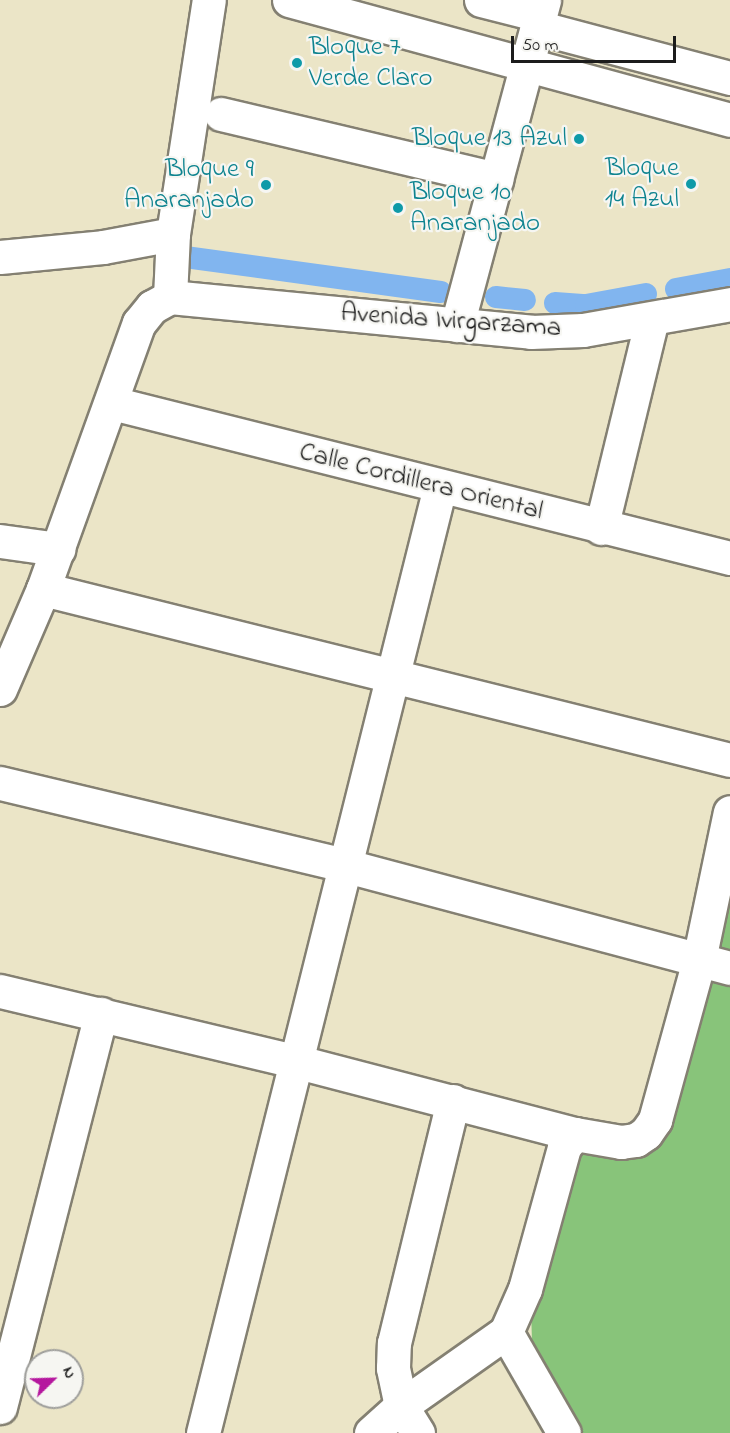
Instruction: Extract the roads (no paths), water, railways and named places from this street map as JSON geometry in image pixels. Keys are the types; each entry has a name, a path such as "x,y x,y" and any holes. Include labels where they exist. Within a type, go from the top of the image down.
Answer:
{"street":[{"path":"1,683 43,589 139,323 152,307 170,297 173,234 208,0"},
{"path":"289,0 730,120"},
{"path":"481,0 540,14 730,78"},
{"path":"457,325 540,14"},
{"path":"221,114 496,179"},
{"path":"0,257 103,247 173,234"},
{"name":"Avenida Ivirgarzama","path":"170,297 531,332 583,330 730,304"},
{"path":"601,528 652,319"},
{"name":"Calle Cordillera Oriental","path":"112,403 601,528 730,558"},
{"path":"203,1433 343,865 440,487"},
{"path":"0,541 58,549"},
{"path":"43,589 391,678 730,760"},
{"path":"0,783 343,865 715,964"},
{"path":"0,991 294,1061 575,1134 621,1142 636,1140 646,1133 655,1120 715,964 730,812"},
{"path":"0,1407 101,1014"},
{"path":"418,1433 401,1406 393,1368 394,1343 453,1101"},
{"path":"372,1433 401,1406 506,1332 525,1289 564,1147 575,1134"},
{"path":"506,1332 564,1433"}],"waterway":[{"path":"185,257 441,292"},
{"path":"676,289 730,279"},
{"path":"555,303 586,305 646,294"},
{"path":"496,297 525,300"}],"place":[{"name":"Bloque 7 Verde Claro","path":"297,63"},
{"name":"Bloque 13 Azul","path":"579,139"},
{"name":"Bloque 14 Azul","path":"691,184"},
{"name":"Bloque 9 Anaranjado","path":"266,185"},
{"name":"Bloque 10 Anaranjado","path":"398,208"}]}
